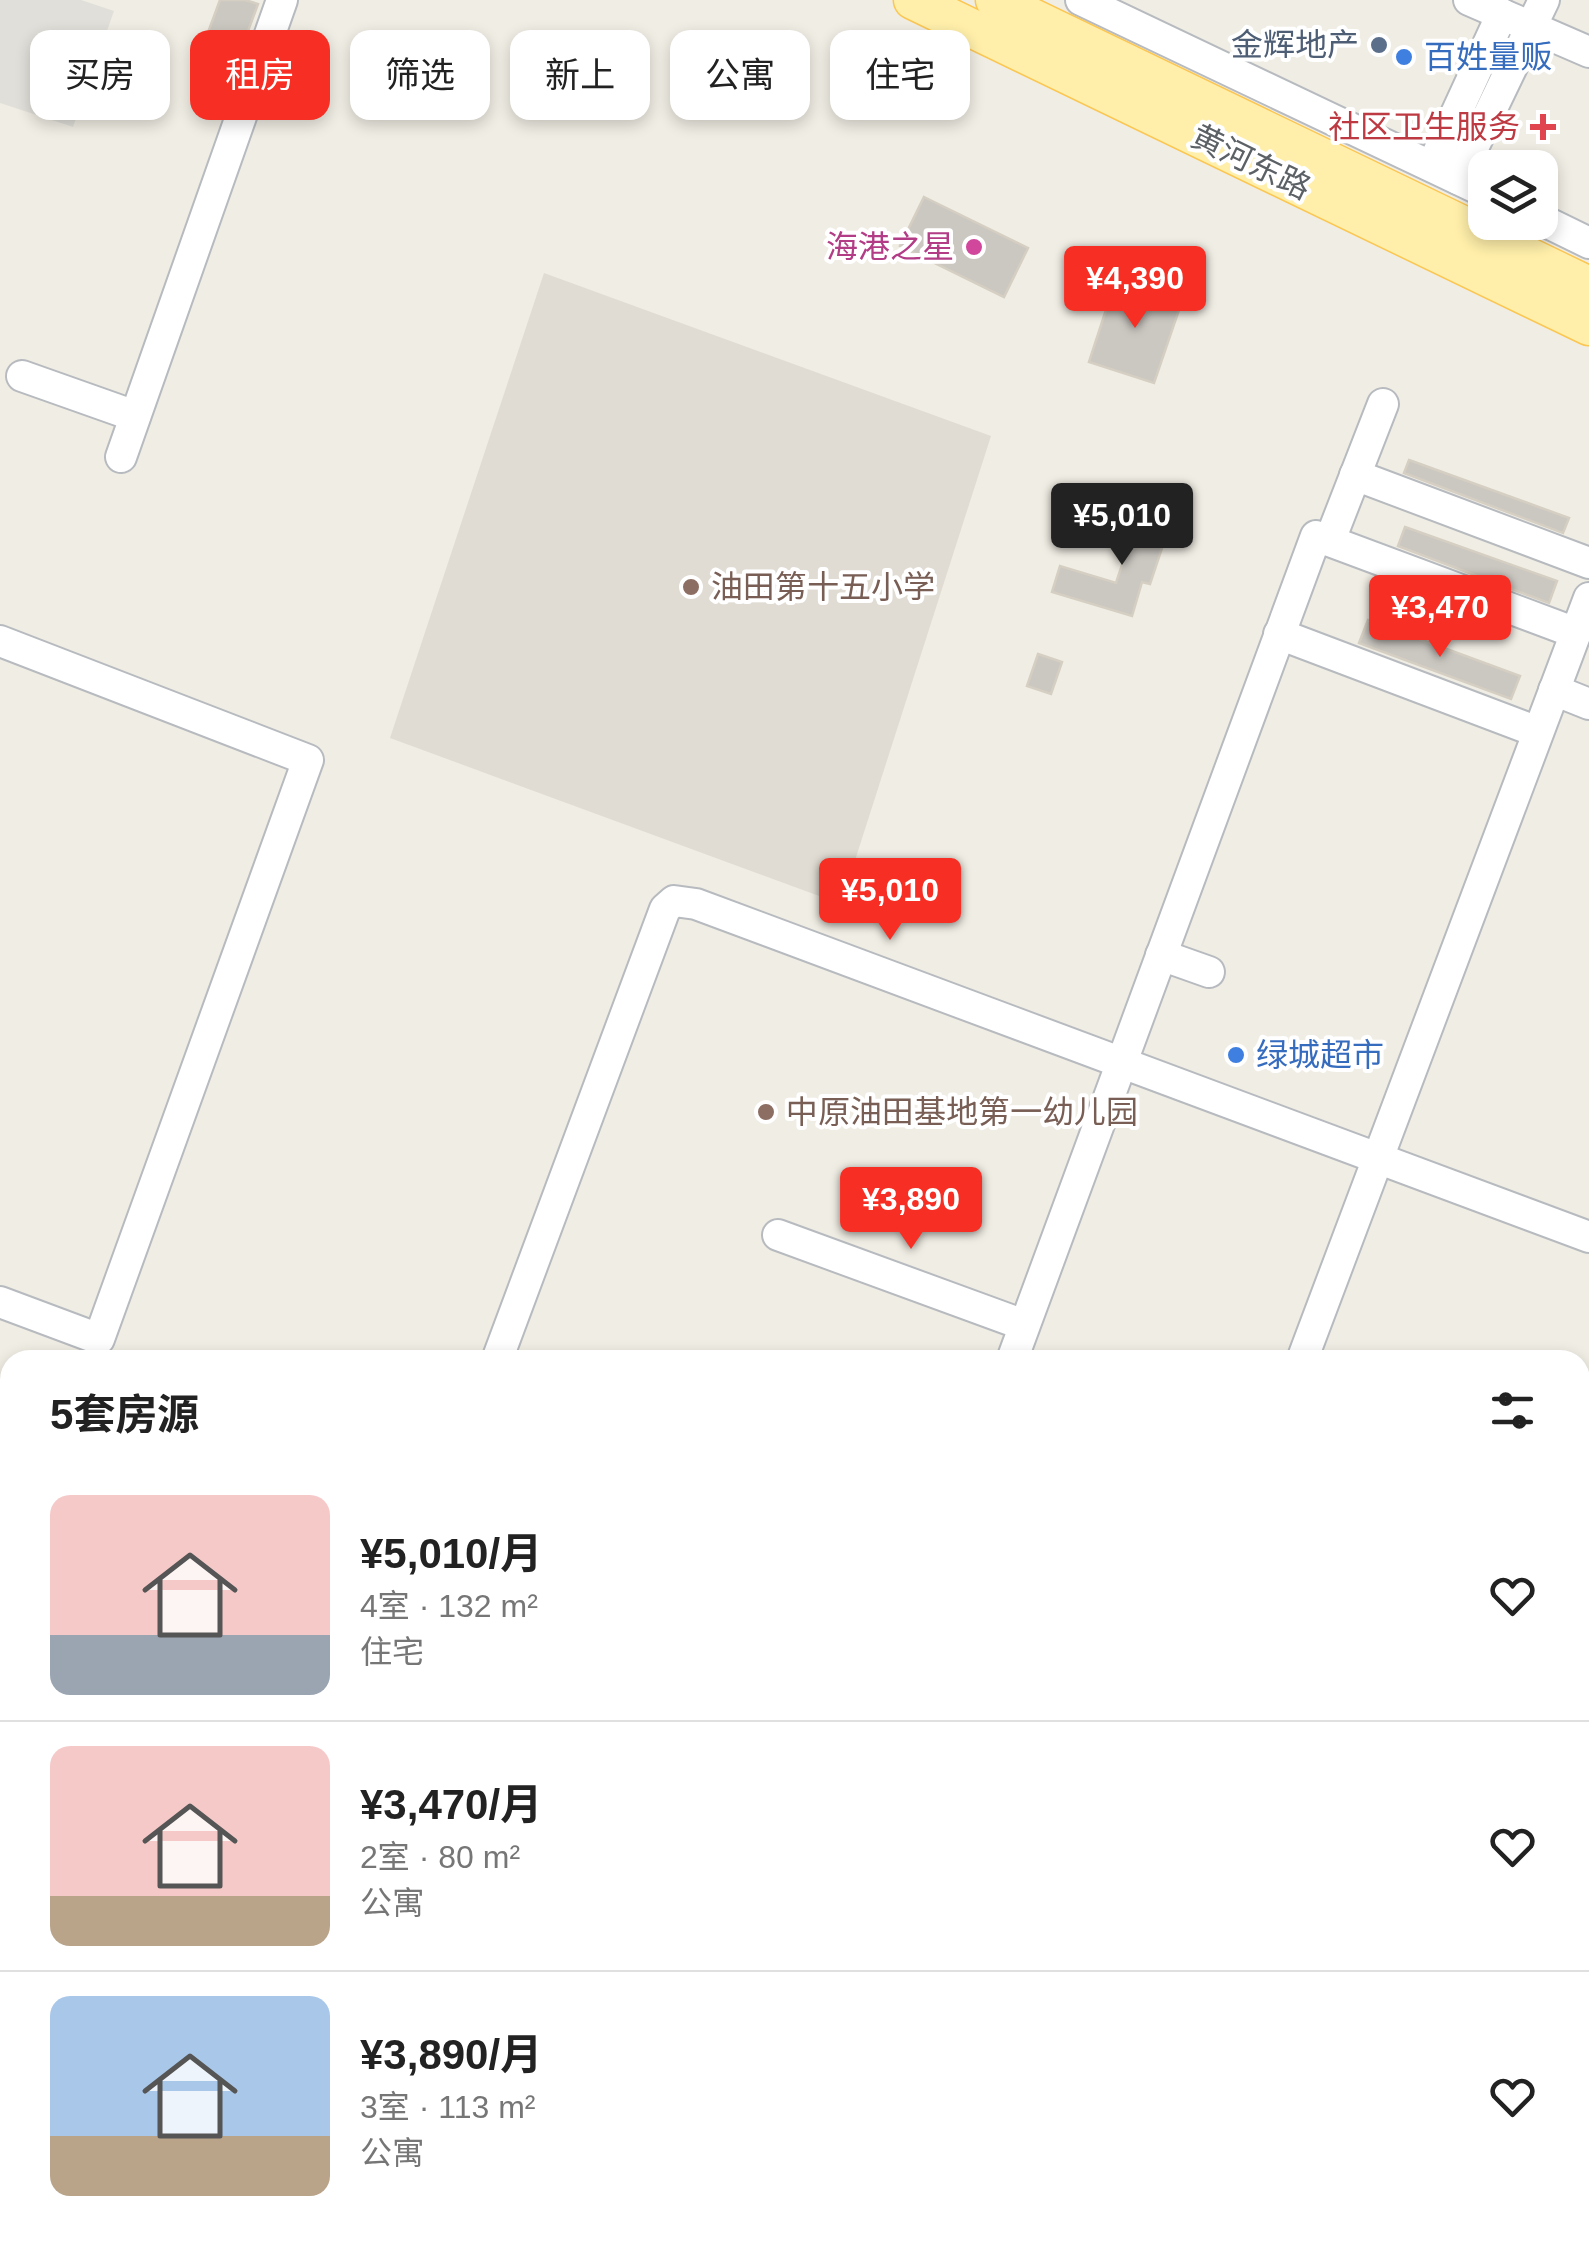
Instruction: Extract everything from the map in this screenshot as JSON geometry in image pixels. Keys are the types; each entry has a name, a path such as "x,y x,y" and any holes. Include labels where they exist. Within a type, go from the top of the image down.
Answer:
{"main road":[{"name":"黄河东路","path":"913,0 1589,326"},
{"name":"黄河东路","path":"995,0 1589,286"}],"street":[{"path":"120,458 282,0"},
{"path":"1082,0 1458,179"},
{"path":"1469,0 1502,14 1537,13 1589,52"},
{"path":"1458,179 1537,13"},
{"path":"1458,179 1502,14"},
{"path":"1558,228 1589,243"},
{"path":"22,376 135,416"},
{"path":"1015,1350 1279,634 1355,475 1382,404"},
{"path":"1355,475 1589,563"},
{"path":"1323,538 1576,633"},
{"path":"1306,1350 1589,598"},
{"path":"1279,634 1538,732"},
{"path":"0,642 308,760 99,1339 0,1302"},
{"path":"1554,690 1589,704"},
{"path":"501,1350 665,909 674,902 696,904 1589,1236"},
{"path":"1161,954 1209,972"},
{"path":"778,1235 1024,1325"}],"shaded area":[{"path":"0,0 81,0 114,11 107,30 30,30 30,113 0,103"},
{"path":"52,120 75,120 73,127"},
{"name":"油田第十五小学","path":"544,273 991,436 841,904 390,738"}],"building":[{"path":"220,0 258,4 248,30 209,30"},
{"path":"924,197 1028,248 1004,297 900,246"},
{"path":"1116,279 1182,301 1154,383 1089,362"},
{"path":"1409,460 1569,518 1563,533 1404,473"},
{"path":"1142,505 1173,515 1150,584 1142,582 1132,616 1052,592 1060,566 1116,583"},
{"path":"1405,527 1557,581 1549,603 1398,546"},
{"path":"1368,620 1520,676 1511,699 1359,643"},
{"path":"1038,654 1062,662 1051,694 1027,686"}],"place":[{"name":"金辉地产","path":"1379,45"},
{"name":"百姓量贩","path":"1404,57"},
{"name":"社区卫生服务","path":"1543,127"},
{"name":"海港之星","path":"974,247"},
{"name":"油田第十五小学","path":"691,587"},
{"name":"绿城超市","path":"1236,1055"},
{"name":"中原油田基地第一幼儿园","path":"766,1112"}]}
